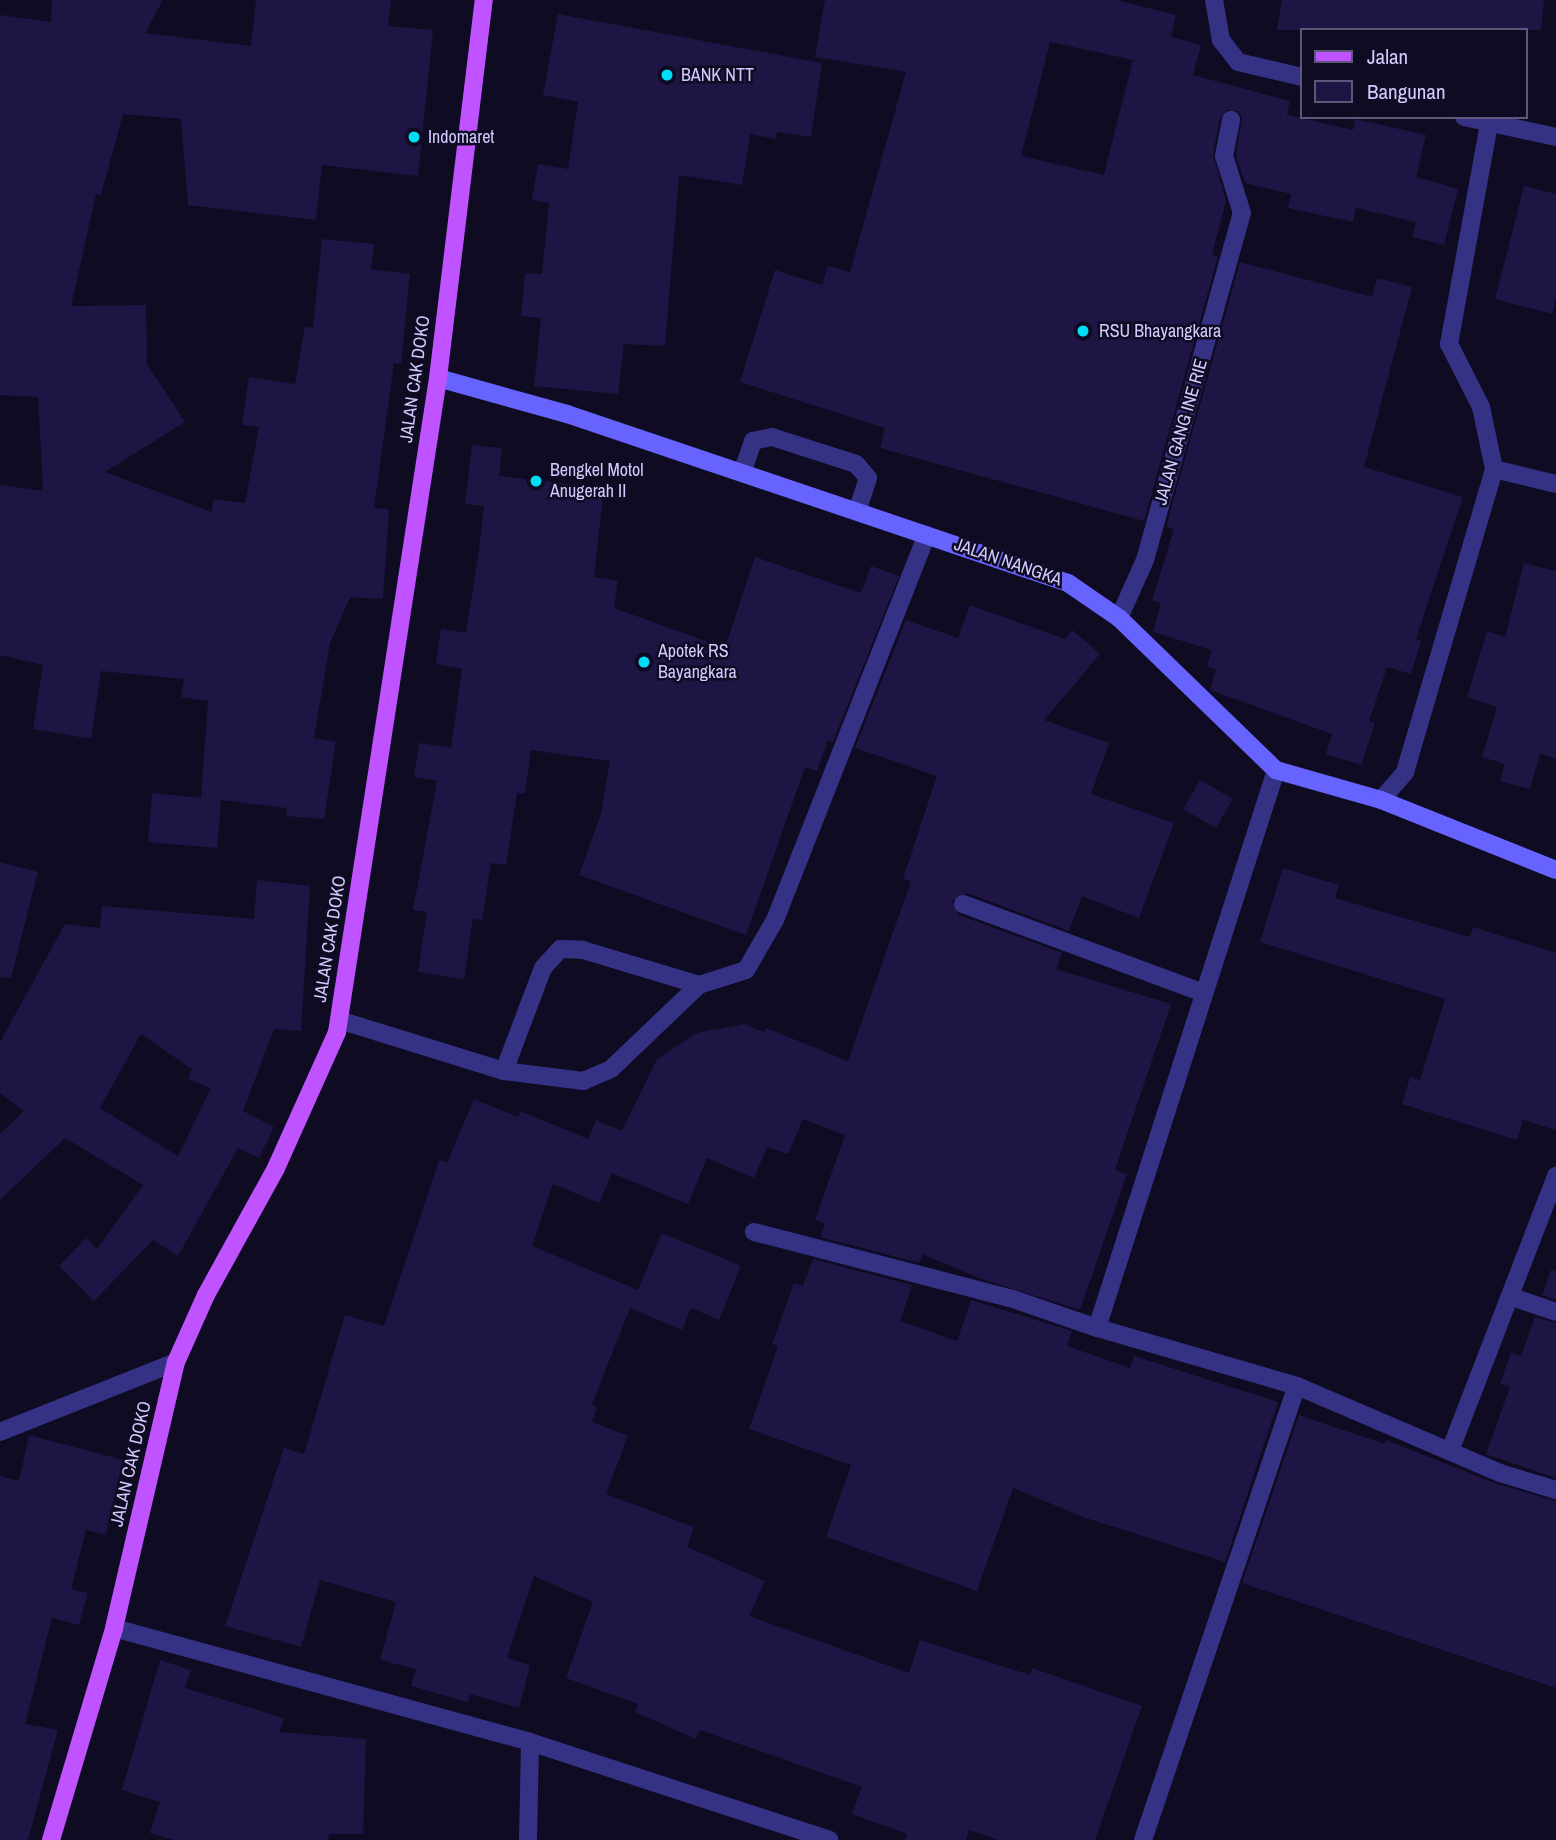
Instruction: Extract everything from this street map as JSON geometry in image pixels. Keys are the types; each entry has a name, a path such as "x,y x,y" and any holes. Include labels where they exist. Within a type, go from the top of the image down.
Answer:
{"main road":[{"name":"JALAN CAK DOKO","path":"51,1840 114,1628 176,1362 206,1295 276,1168 339,1020 438,378 484,0"}],"street":[{"path":"1214,0 1221,40 1238,62 1300,77"},
{"path":"1471,119 1556,137"},
{"name":"JALAN GANG INE RIE","path":"1119,618 1145,560 1242,213 1224,156 1231,120"},
{"path":"1381,800 1405,772 1494,469 1480,407 1449,344 1489,124"},
{"name":"JALAN NANGKA","path":"438,378 568,414 1068,583 1119,618 1276,770 1381,800 1556,870"},
{"path":"742,473 753,441 772,437 856,464 868,478 857,511"},
{"path":"1494,469 1556,484"},
{"path":"339,1020 504,1072 574,1082 601,1075 699,985 746,970 775,920 927,535"},
{"path":"1097,1328 1276,770"},
{"path":"963,904 1203,993"},
{"path":"504,1072 543,968 560,949 583,950 699,985"},
{"path":"1450,1451 1512,1297 1556,1176"},
{"path":"754,1232 1010,1298 1097,1328 1297,1386 1450,1451 1556,1490"},
{"path":"1512,1297 1556,1312"},
{"path":"0,1432 176,1362"},
{"path":"1143,1840 1297,1386"},
{"path":"114,1628 530,1742 829,1840"},
{"path":"528,1840 530,1742"}],"building":[{"path":"52,0 163,0 145,33 251,46 256,0 391,0 388,26 433,30 418,176 322,165 316,220 188,205 181,119 123,114 101,195 96,194 71,306 146,305 147,364 185,422 105,472 212,512 213,499 245,503 259,427 242,425 249,377 295,384 305,326 313,328 322,239 374,244 371,269 410,274 401,364 394,363 374,508 389,509 383,599 350,597 330,643 314,738 336,742 324,819 286,816 287,808 221,800 217,848 148,842 152,793 201,798 208,701 181,697 184,679 101,671 91,739 33,729 43,665 0,655 0,485 43,491 38,397 0,395 0,15 51,22"},
{"path":"825,0 1116,0 1176,15 1171,37 1201,45 1193,75 1290,101 1287,115 1300,119 1353,130 1355,119 1426,135 1416,177 1458,189 1444,245 1412,237 1416,222 1356,208 1353,222 1288,208 1291,194 1245,183 1236,155 1242,117 1238,111 1227,110 1220,118 1213,154 1226,201 1212,255 1218,256 1144,521 880,448 885,428 740,382 775,270 822,285 828,266 850,272 906,72 815,57","holes":["1050,42 1133,60 1104,175 1021,156"]},
{"path":"1282,0 1544,0 1541,30 1277,30"},
{"path":"558,14 822,63 811,137 777,132 776,139 750,134 742,185 679,175 665,346 624,344 618,394 534,386 541,318 521,316 525,273 542,274 549,203 532,200 538,164 568,169 578,102 543,95"},
{"path":"1524,186 1556,194 1556,297 1552,314 1495,299"},
{"path":"1240,262 1372,297 1377,278 1412,287 1364,467 1463,497 1416,639 1421,641 1411,674 1387,667 1369,721 1375,723 1361,765 1326,754 1332,734 1210,690 1216,669 1207,666 1212,650 1153,632 1161,603 1152,601 1174,529 1166,527"},
{"path":"472,445 502,448 499,476 604,488 594,577 618,581 614,608 725,648 755,557 861,593 871,566 899,576 833,742 828,740 817,771 805,767 746,935 579,875 601,814 610,761 531,750 525,794 517,793 506,865 491,863 482,920 473,919 464,979 418,972 427,912 413,910 437,781 414,777 419,743 451,748 462,669 436,664 441,629 466,633 484,506 465,504"},
{"path":"1524,563 1556,571 1556,759 1540,754 1530,789 1500,781 1505,764 1482,757 1497,707 1467,697 1487,631 1505,637"},
{"path":"970,605 1065,639 1072,630 1100,654 1044,720 1109,743 1091,794 1174,823 1139,918 1082,896 1069,931 967,893 952,901 959,915 1062,953 1056,969 1171,1004 1115,1170 1127,1174 1080,1310 979,1278 922,1254 920,1263 820,1237 825,1224 815,1220 845,1135 803,1119 788,1154 767,1147 754,1178 707,1158 688,1204 612,1173 599,1203 553,1184 532,1246 638,1290 662,1233 741,1266 719,1320 691,1308 682,1330 630,1308 592,1404 597,1407 592,1422 628,1436 606,1494 694,1527 687,1547 765,1581 749,1616 909,1673 920,1640 1030,1675 1032,1668 1142,1706 1095,1840 998,1840 969,1830 966,1840 905,1840 907,1834 852,1814 862,1787 700,1730 696,1739 635,1712 638,1704 566,1678 593,1602 534,1576 507,1658 530,1665 519,1708 470,1694 468,1702 411,1686 416,1669 380,1660 396,1602 320,1580 301,1647 225,1626 284,1448 304,1454 345,1315 384,1326 439,1160 447,1163 474,1099 518,1117 520,1111 588,1139 596,1120 622,1131 657,1059 697,1033 744,1024 764,1032 766,1028 848,1061 911,881 903,879 937,776 855,748 906,620 958,638"},
{"path":"1200,780 1233,799 1216,828 1183,809"},
{"path":"0,862 38,872 11,978 0,977"},
{"path":"1283,868 1339,885 1335,898 1470,937 1473,927 1556,953 1556,1130 1523,1120 1517,1140 1402,1104 1410,1077 1420,1080 1445,999 1260,942"},
{"path":"257,880 310,886 301,1031 274,1029 243,1111 274,1127 259,1158 238,1148 178,1256 153,1240 94,1301 59,1266 86,1238 97,1249 143,1185 65,1138 0,1200 0,1134 24,1111 0,1093 0,1042 65,924 100,928 102,906 254,919","holes":["141,1034 192,1069 188,1079 211,1088 178,1156 100,1108"]},
{"path":"813,1259 912,1285 900,1321 957,1341 971,1300 1072,1331 1067,1346 1130,1368 1134,1356 1278,1402 1225,1562 1083,1517 1013,1488 977,1591 826,1537 851,1465 749,1429 778,1346 772,1344 794,1283 803,1286"},
{"path":"1551,1270 1556,1270 1556,1300 1542,1295"},
{"path":"1535,1317 1556,1323 1556,1478 1486,1454 1510,1387 1500,1384 1511,1352 1521,1356"},
{"path":"1299,1415 1385,1444 1386,1440 1497,1484 1556,1501 1556,1688 1242,1583"},
{"path":"29,1435 123,1460 106,1535 86,1530 71,1589 88,1593 79,1625 52,1618 25,1724 58,1730 28,1840 0,1840 0,1476 19,1481"},
{"path":"160,1660 191,1670 185,1688 284,1718 279,1732 366,1739 363,1834 329,1834 328,1840 174,1840 150,1833 160,1802 122,1790"}],"place":[{"name":"BANK NTT","path":"667,75"},
{"name":"Indomaret","path":"414,137"},
{"name":"RSU Bhayangkara","path":"1083,331"},
{"name":"Bengkel Motol Anugerah II","path":"536,481"},
{"name":"Apotek RS Bayangkara","path":"644,662"}]}
